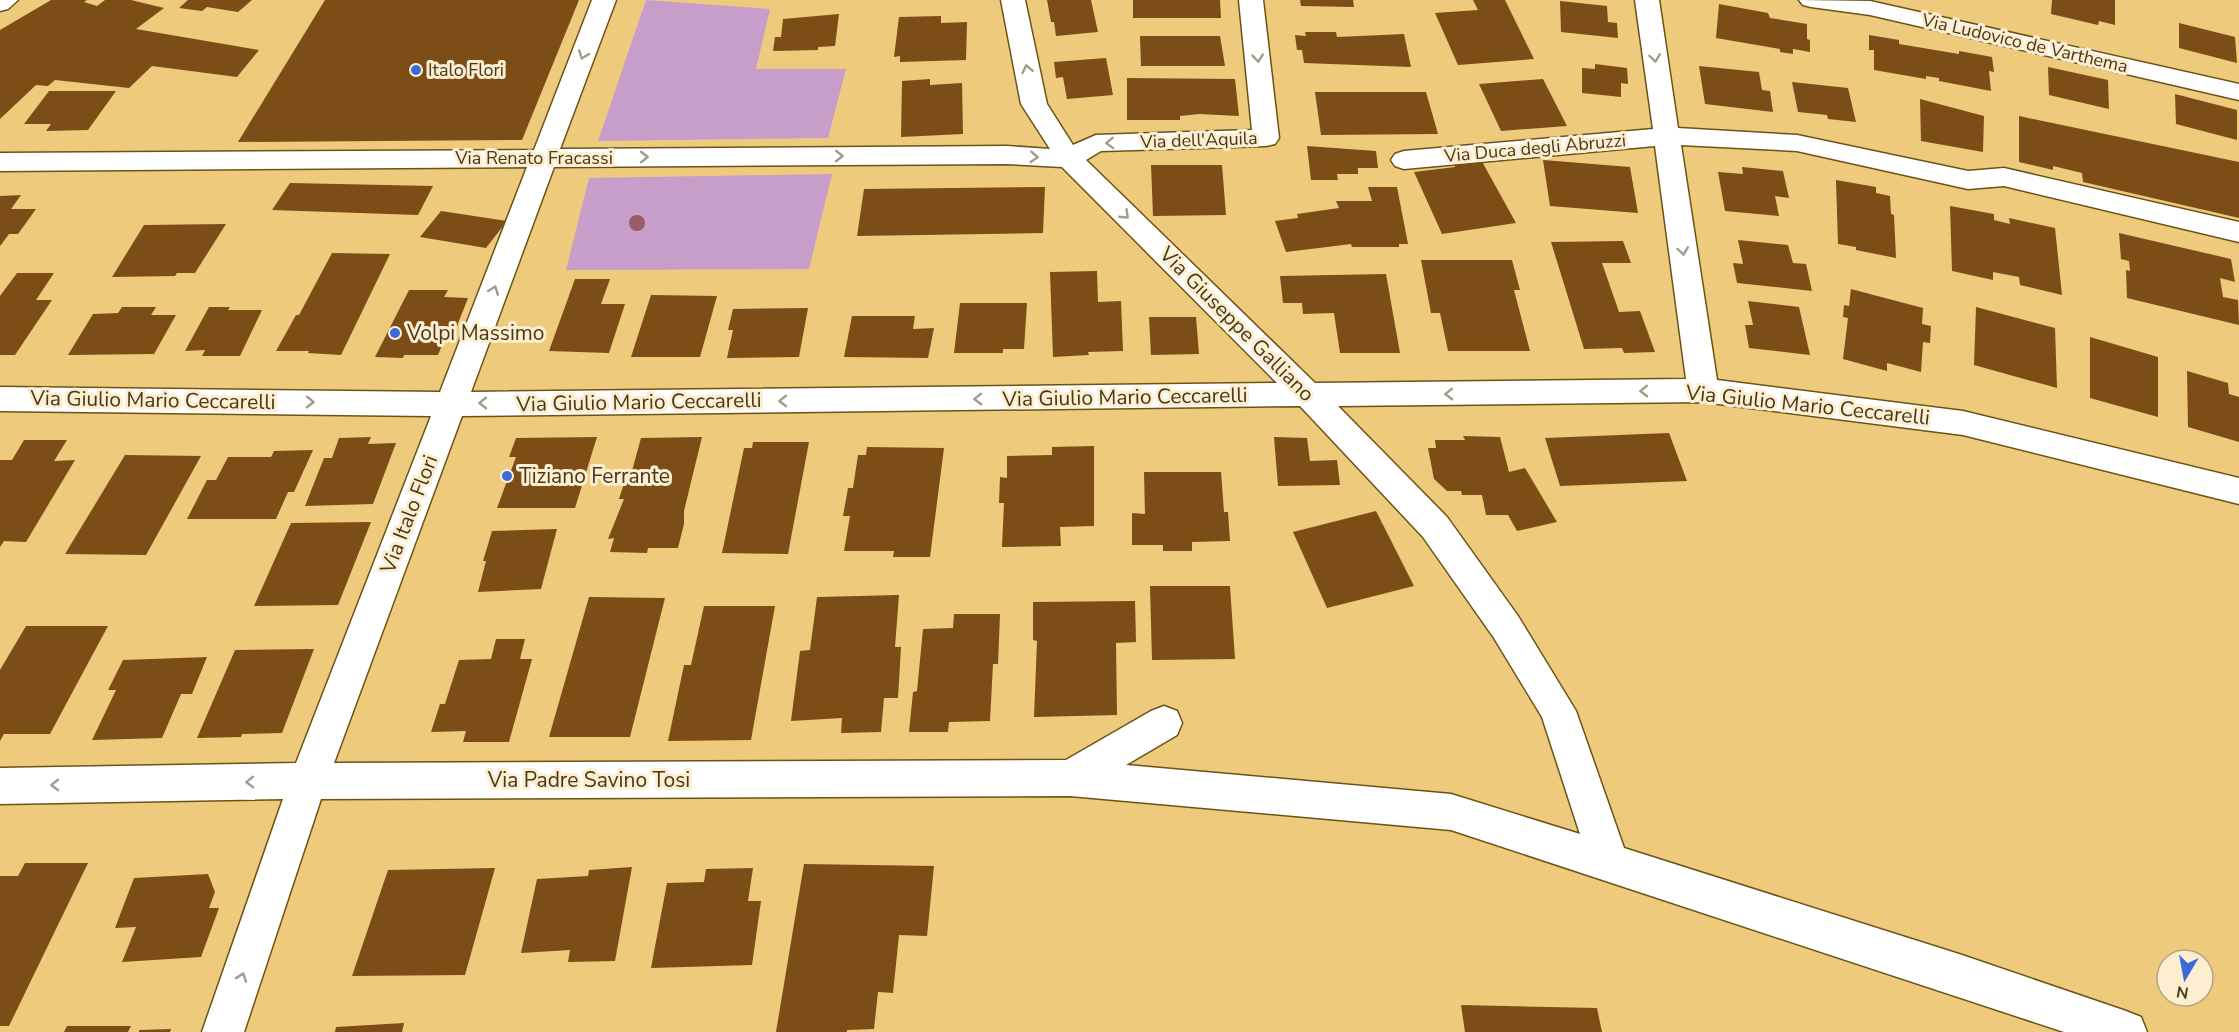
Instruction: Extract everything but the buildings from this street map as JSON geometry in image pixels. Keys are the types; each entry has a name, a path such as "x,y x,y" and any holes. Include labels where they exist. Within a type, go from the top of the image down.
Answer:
{"street":[{"path":"0,3 6,0"},
{"name":"Via Italo Flori","path":"224,1032 308,781 604,0"},
{"name":"Via Giuseppe Galliano","path":"1013,0 1034,104 1069,159 1309,396 1435,527 1506,627 1558,711 1609,863"},
{"name":"Via dell'Aquila","path":"1069,159 1096,143 1266,138 1251,0"},
{"path":"1647,0 1703,390"},
{"name":"Via Ludovico de Varthema","path":"1811,0 1870,8 2239,92"},
{"name":"Via Duca degli Abruzzi","path":"1404,160 1666,136 1797,143 1968,180 2004,177 2239,232"},
{"name":"Via Renato Fracassi","path":"0,162 260,150 544,158 1007,155 1069,159"},
{"name":"Via Giulio Mario Ceccarelli","path":"0,399 451,404 1703,390 1964,423 2239,490"},
{"path":"1070,778 1164,723"},
{"name":"Via Padre Savino Tosi","path":"0,786 308,781 1070,778 1451,812 1962,976 2126,1032"}],"shaded area":[{"path":"646,0 770,9 756,69 846,69 828,138 598,141"},
{"path":"832,174 809,269 566,270 589,178"}],"place":[{"name":"Italo Flori","path":"416,70"},
{"name":"Volpi Massimo","path":"395,333"},
{"name":"Tiziano Ferrante","path":"507,476"}]}
